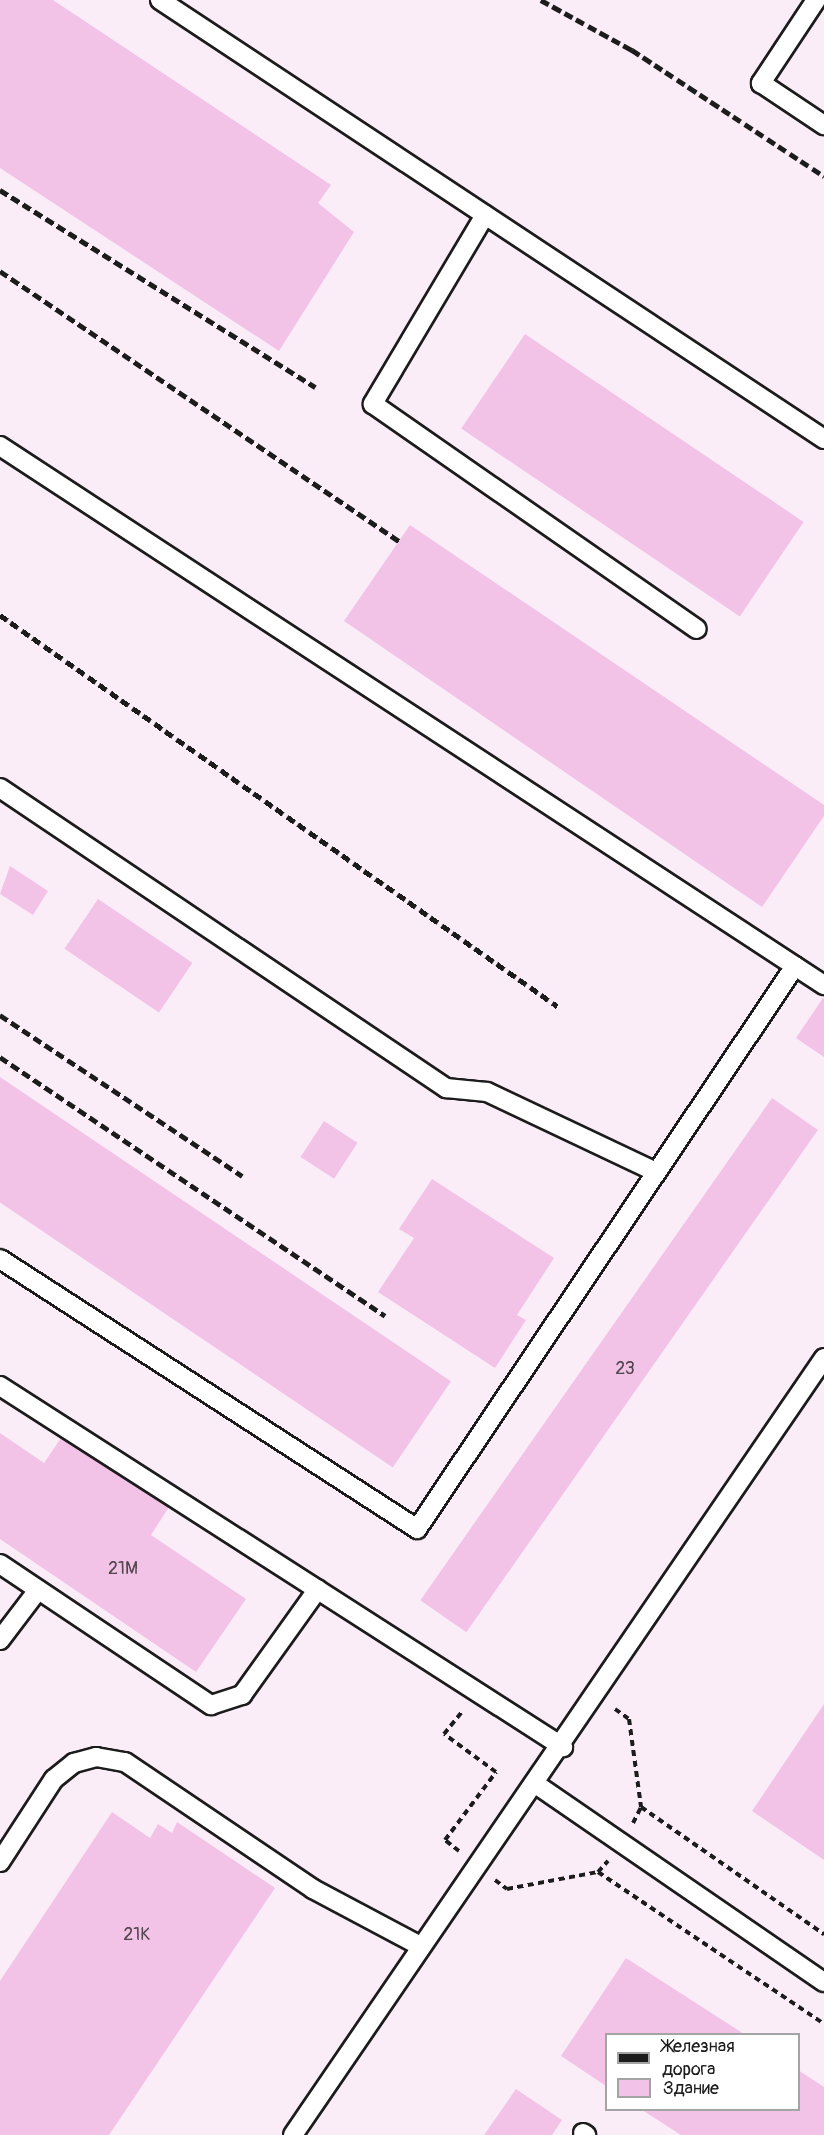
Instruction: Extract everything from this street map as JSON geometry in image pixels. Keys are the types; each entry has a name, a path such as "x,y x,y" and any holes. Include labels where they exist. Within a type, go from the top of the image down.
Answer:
{"lane":[{"path":"160,0 824,439"},
{"path":"816,0 761,83 824,125"},
{"path":"485,215 374,404 697,629"},
{"path":"0,446 824,985"},
{"path":"0,788 446,1088 487,1092 656,1172"},
{"path":"0,1259 417,1529 795,966"},
{"path":"293,2135 420,1946 563,1747 824,1358"},
{"path":"0,1386 563,1747"},
{"path":"0,1564 211,1705 242,1695 318,1589"},
{"path":"0,1640 38,1590"},
{"path":"0,1862 54,1779 74,1762 96,1757 125,1762 313,1889 420,1946"},
{"path":"537,1785 824,1982"}],"path":[{"path":"597,1697 629,1719 641,1808 824,1934"},
{"path":"598,1872 824,2024"}],"shaded area":[{"path":"0,0 824,0 824,2135 0,2135"}],"building":[{"path":"0,0 53,0 331,185 318,203 354,232 279,351 0,168"},
{"path":"525,334 804,522 740,616 461,429"},
{"path":"410,525 824,805 824,816 762,907 344,621"},
{"path":"10,866 48,891 33,915 0,894"},
{"path":"98,899 193,963 159,1012 64,949"},
{"path":"824,999 824,1057 796,1038"},
{"path":"0,1077 451,1381 393,1467 0,1202"},
{"path":"772,1098 818,1130 466,1632 420,1600"},
{"path":"324,1121 358,1143 334,1179 301,1157"},
{"path":"432,1179 554,1258 517,1315 526,1320 495,1368 378,1292 414,1238 399,1229"},
{"path":"0,1433 44,1463 63,1435 169,1507 151,1535 246,1599 196,1672 0,1539"},
{"path":"824,1704 824,1860 752,1811"},
{"path":"112,1812 150,1838 158,1824 172,1833 177,1822 275,1888 109,2135 0,2135 0,1981"},
{"path":"626,1958 742,2033 605,2033 605,2085 561,2056"},
{"path":"800,2071 824,2087 824,2135 681,2135 644,2111 800,2111"},
{"path":"516,2089 562,2120 552,2135 484,2135"}],"railway":[{"path":"541,0 632,50 824,176"},
{"path":"0,190 315,387"},
{"path":"0,271 399,541"},
{"path":"0,615 557,1006"},
{"path":"0,1015 242,1176"},
{"path":"0,1057 385,1316"}]}
